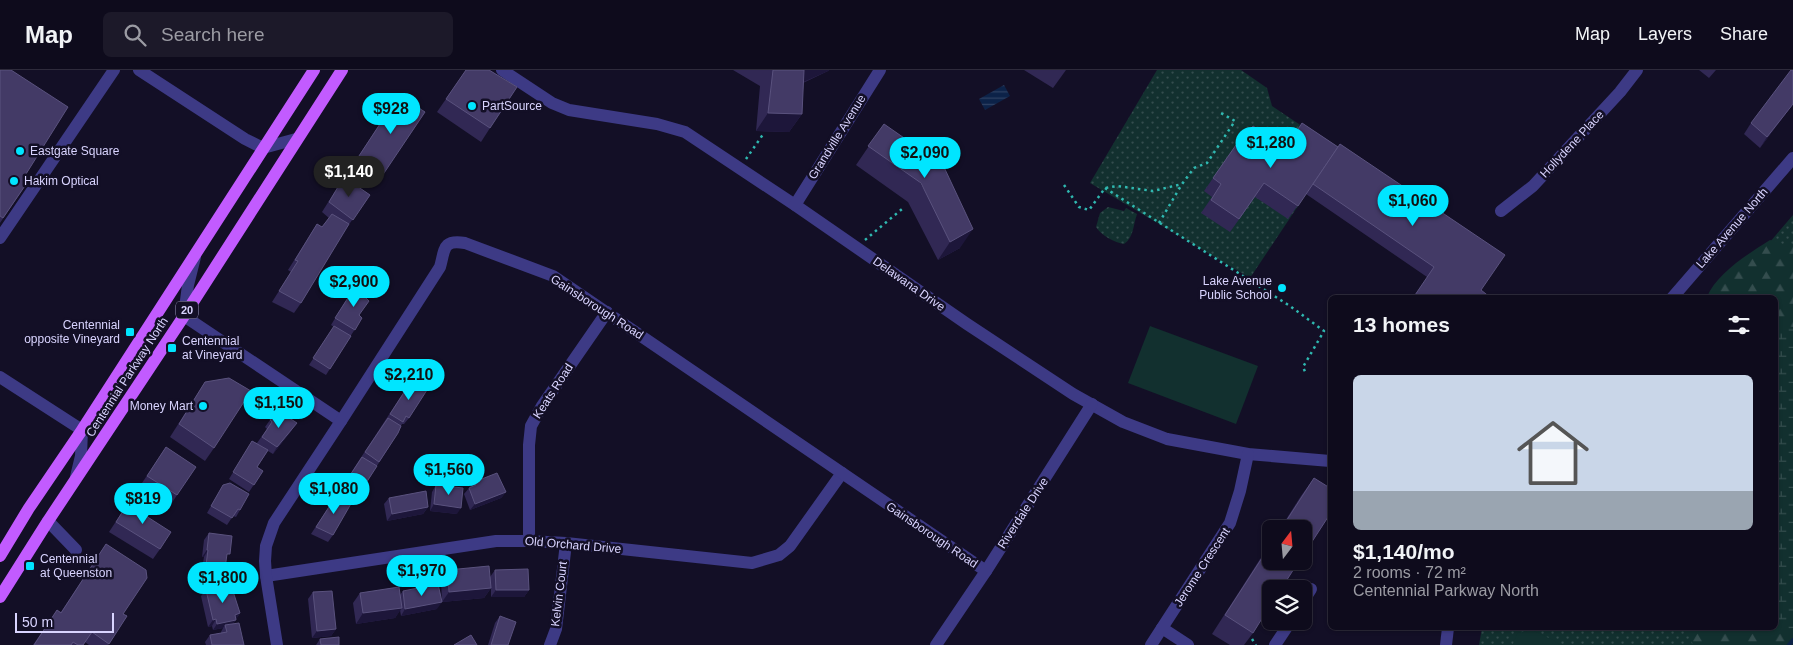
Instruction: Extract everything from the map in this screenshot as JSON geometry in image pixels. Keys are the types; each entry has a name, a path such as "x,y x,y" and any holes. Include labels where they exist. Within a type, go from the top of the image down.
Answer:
{"main road":[{"name":"Centennial Parkway North","path":"0,556 29,508 82,430 314,70"},
{"name":"Centennial Parkway North","path":"0,597 342,70"}],"street":[{"path":"0,238 82,114 93,102 114,70"},
{"path":"139,70 263,148 296,139"},
{"name":"Delawana Drive","path":"502,70 552,103 569,110 657,124 685,132 1072,394 1123,422 1167,439 1248,454 1328,461"},
{"name":"Grandville Avenue","path":"794,205 880,70"},
{"name":"Hollydene Place","path":"1501,211 1533,186 1620,92 1637,70"},
{"name":"Lake Avenue North","path":"1675,295 1793,158"},
{"name":"Gainsborough Road","path":"277,645 266,576 266,546 274,523 342,422 440,267 442,252 446,246 454,242 465,243 553,276 986,571"},
{"path":"196,251 188,285 184,316 342,422"},
{"name":"Keats Road","path":"529,540 529,445 532,426 542,406 607,312"},
{"path":"0,377 82,430 81,456 76,480"},
{"name":"Riverdale Drive","path":"936,645 986,571 1092,404"},
{"name":"Jerome Crescent","path":"1151,645 1230,523 1240,491 1248,454"},
{"name":"Old Orchard Drive","path":"266,576 496,541 529,540 752,563 779,555 790,546 842,474"},
{"path":"48,521 76,550"},
{"name":"Kelvin Court","path":"550,645 556,629 566,543"},
{"path":"1162,628 1188,645"},
{"path":"1275,645 1284,630"},
{"path":"1446,645 1448,630"}],"path":[{"path":"1159,223 1182,184 1194,168 1207,163 1235,122 1221,113"},
{"path":"740,168 764,133"},
{"path":"1064,185 1079,208 1090,210 1106,188 1117,186 1153,191 1182,184"},
{"path":"1106,188 1290,306 1324,331 1303,367 1306,374"},
{"path":"856,247 902,209"},
{"path":"1252,639 1256,645"}],"green space":[{"path":"1157,70 1241,70 1267,88 1272,106 1336,149 1250,278 1090,183"},
{"path":"1108,207 1124,211 1126,208 1137,214 1131,234 1124,244 1108,238 1096,227 1100,213"},
{"path":"1793,215 1793,645 1479,645 1482,630 1778,630 1778,295 1725,295"},
{"path":"1770,240 1793,247 1793,645 1693,645 1688,630 1778,630 1778,295 1708,295 1718,280 1743,258"},
{"path":"1783,325 1793,327 1793,630 1778,625 1778,328"},
{"path":"1150,326 1258,366 1236,424 1128,383"},
{"path":"1532,630 1560,645 1513,645 1518,633"}],"water":[{"path":"1004,85 1010,96 985,110 979,99"}],"building":[{"name":"Eastgate Square","path":"0,70 11,70 68,107 26,174 31,177 3,218 0,216"},
{"name":"PartSource","path":"466,70 489,70 517,87 490,128 446,99"},
{"path":"773,70 804,70 802,114 768,113"},
{"path":"1791,70 1793,70 1793,104 1767,137 1751,123"},
{"path":"399,95 425,112 382,176 357,159"},
{"path":"1302,123 1338,147 1298,206 1264,183 1239,219 1211,200 1221,184 1213,178 1236,145 1239,147 1253,126 1259,130 1256,135 1283,153"},
{"path":"884,124 943,165 973,229 950,242 921,183 868,146"},
{"path":"1340,144 1505,255 1481,290 1487,295 1415,295 1434,267 1313,184"},
{"path":"344,177 370,195 353,220 329,202"},
{"path":"332,214 349,224 301,303 279,291 298,261 295,260 317,224 322,227"},
{"path":"357,285 370,293 366,298 369,301 359,315 362,318 355,330 335,318 353,290 355,291"},
{"path":"334,326 351,336 330,369 313,358"},
{"path":"229,378 251,391 214,448 179,424 205,382"},
{"path":"412,380 427,390 409,418 406,416 403,422 390,414"},
{"path":"277,410 297,423 277,447 262,437"},
{"path":"388,418 401,426 379,462 365,452"},
{"path":"252,441 268,450 257,467 263,471 254,485 233,472"},
{"path":"166,447 196,467 177,495 147,476"},
{"path":"362,457 377,466 359,494 357,492 354,497 341,489"},
{"path":"497,473 506,492 475,504 469,488 476,485 474,482"},
{"path":"1314,478 1328,487 1328,517 1312,542 1312,520 1287,520"},
{"path":"230,483 249,494 240,510 238,509 232,518 211,506 223,485"},
{"path":"436,485 463,488 461,508 434,504"},
{"path":"426,491 428,507 392,514 389,498"},
{"path":"338,493 352,502 333,535 316,527"},
{"path":"130,500 149,512 146,516 171,532 160,549 116,522"},
{"path":"209,533 232,536 230,554 227,554 224,576 216,575 215,582 204,580"},
{"path":"106,544 146,570 147,578 123,614 127,616 109,644 92,632 83,645 73,642 71,645 34,645 57,610 61,613"},
{"path":"1262,558 1262,570 1293,570 1287,580 1262,580 1262,618 1253,633 1225,615"},
{"path":"489,566 491,588 449,592 448,570"},
{"path":"528,569 529,590 496,590 495,570"},
{"path":"438,584 442,602 405,609 403,591"},
{"path":"231,585 240,613 235,615 236,620 217,624 216,619 213,620 206,590"},
{"path":"399,587 402,608 363,613 360,593"},
{"path":"332,591 336,629 317,631 313,592"},
{"path":"500,616 516,622 508,645 491,645"},
{"path":"239,623 244,645 212,645 210,635 227,632 225,625"},
{"path":"471,635 477,645 454,645"},
{"path":"339,637 339,645 321,645 320,639"}],"waterway":[{"path":"1789,645 1793,640"}],"place":[{"name":"PartSource","path":"472,106"},
{"name":"Eastgate Square","path":"20,151"},
{"name":"Hakim Optical","path":"14,181"},
{"name":"Lake Avenue Public School","path":"1282,288"},
{"name":"Centennial opposite Vineyard","path":"130,332"},
{"name":"Centennial at Vineyard","path":"172,348"},
{"name":"Money Mart","path":"203,406"},
{"name":"Centennial at Queenston","path":"30,566"}]}
